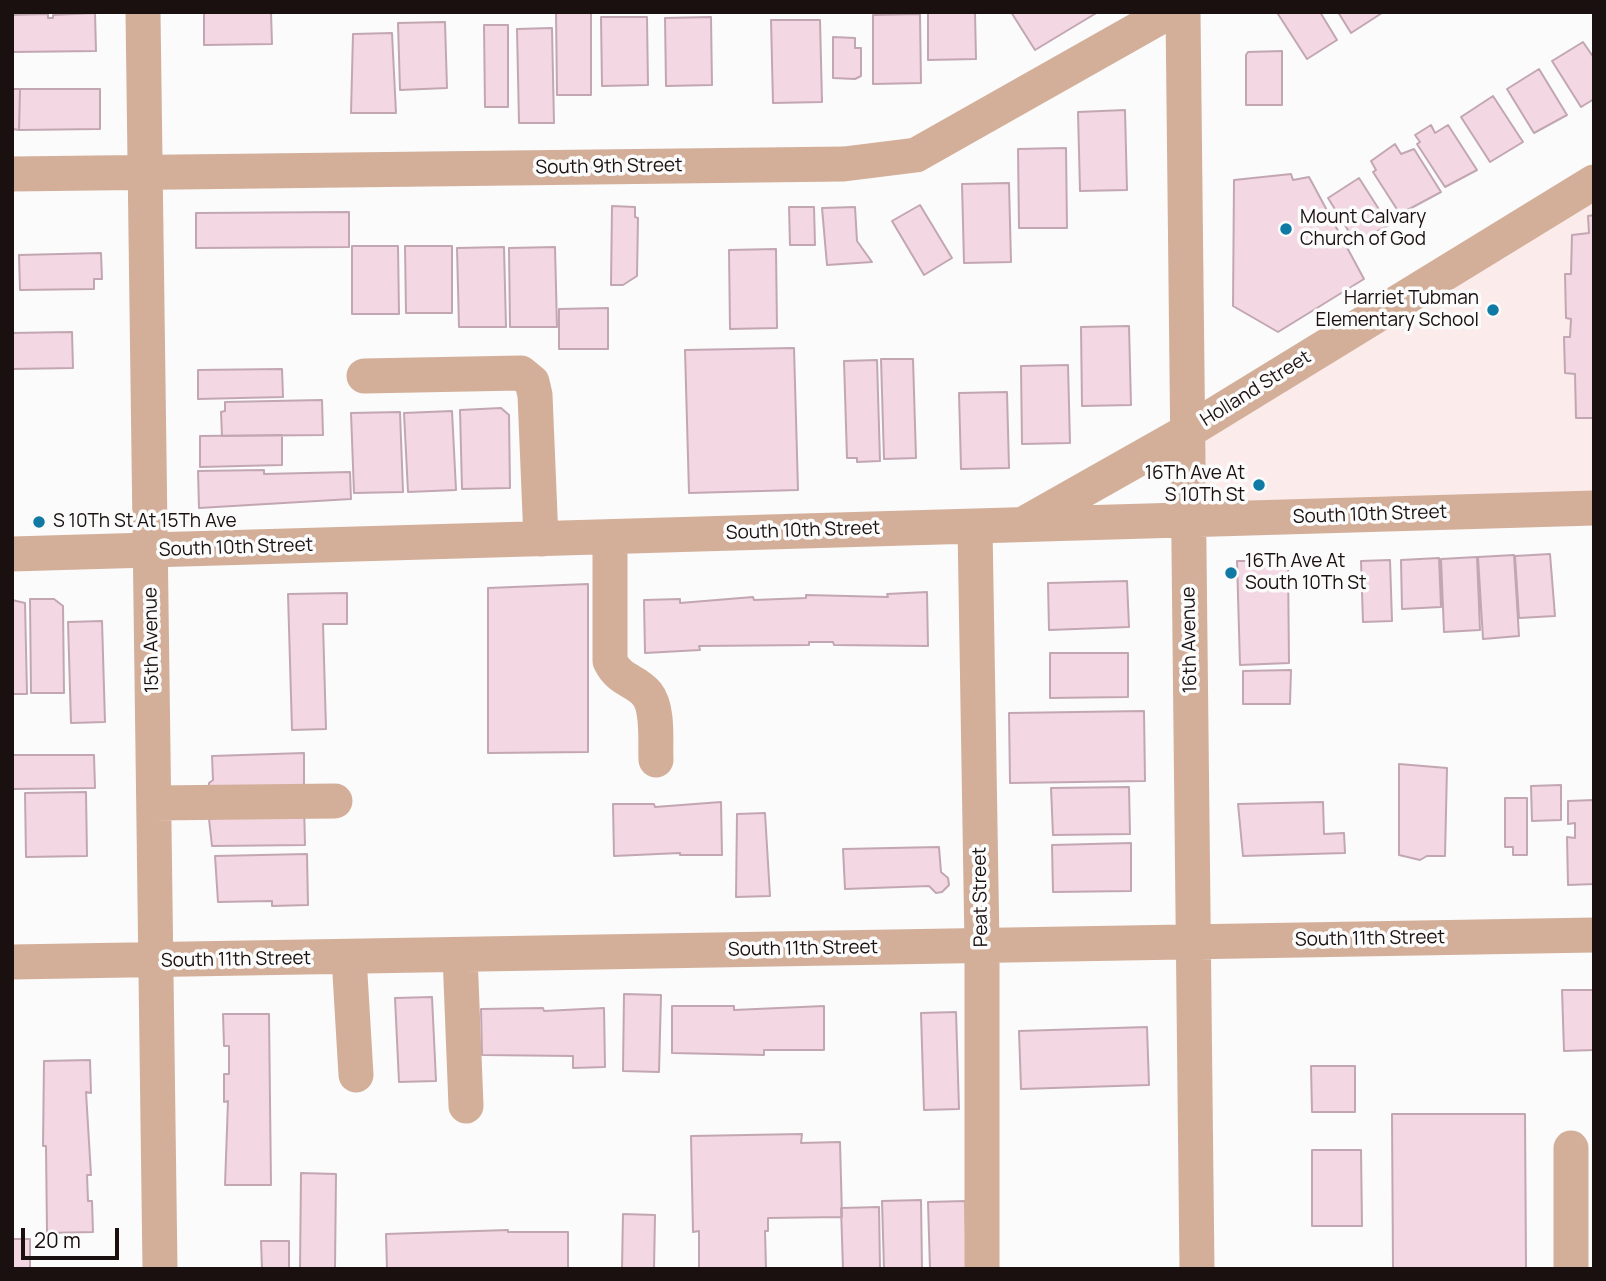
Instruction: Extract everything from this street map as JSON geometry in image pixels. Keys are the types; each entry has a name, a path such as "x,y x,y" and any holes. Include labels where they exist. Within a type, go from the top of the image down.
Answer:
{"street":[{"name":"15th Avenue","path":"143,12 160,1269"},
{"name":"South 9th Street","path":"12,174 844,164 916,155 1169,12"},
{"name":"16th Avenue","path":"1183,12 1197,1269"},
{"name":"Holland Street","path":"1022,524 1188,432 1594,181"},
{"path":"364,376 521,373 532,382 535,396 541,539"},
{"name":"South 10th Street","path":"12,554 1594,508"},
{"name":"Peat Street","path":"975,526 982,946 982,1269"},
{"path":"610,537 610,661 617,675 647,693 653,706 656,760"},
{"path":"154,803 335,801"},
{"name":"South 11th Street","path":"12,962 1594,935"},
{"path":"460,956 466,1106"},
{"path":"349,957 356,1075"},
{"path":"1571,1148 1571,1269"}],"shaded area":[{"name":"Harriet Tubman Elementary School","path":"1594,187 1594,504 1193,515 1193,434"}],"building":[{"path":"204,12 271,12 272,44 204,45"},
{"path":"556,12 591,12 591,95 557,95"},
{"path":"928,12 975,12 976,59 928,60"},
{"path":"1011,12 1098,12 1035,50"},
{"path":"1320,12 1337,40 1307,59 1278,14"},
{"path":"1338,12 1382,12 1382,13 1351,33"},
{"path":"95,13 96,51 12,52 12,15 48,14 48,18 53,18 53,15"},
{"path":"920,14 921,83 873,84 873,15"},
{"path":"601,17 647,17 648,85 602,86"},
{"path":"711,17 712,85 666,86 665,18"},
{"path":"771,20 820,20 822,102 773,103"},
{"path":"445,22 447,88 400,90 398,23"},
{"path":"484,25 508,25 508,107 485,107"},
{"path":"552,28 554,123 519,123 517,29"},
{"path":"392,33 396,113 351,113 353,34"},
{"path":"833,37 855,38 855,48 861,48 861,76 855,79 833,78"},
{"path":"1583,42 1594,58 1594,99 1581,107 1552,61"},
{"path":"1282,51 1282,105 1246,105 1248,52"},
{"path":"1539,69 1567,115 1534,133 1507,89"},
{"path":"12,89 20,89 19,130 12,129"},
{"path":"20,89 100,89 100,129 19,130"},
{"path":"1493,96 1523,142 1490,162 1461,117"},
{"path":"1125,110 1127,190 1080,191 1078,112"},
{"path":"1431,125 1435,133 1448,125 1477,170 1445,187 1417,144 1420,142 1415,135"},
{"path":"1395,144 1401,154 1414,149 1441,192 1400,214 1373,172 1376,170 1371,161"},
{"path":"1066,148 1067,228 1019,228 1018,149"},
{"name":"Mount Calvary Church of God","path":"1291,174 1293,180 1309,177 1364,279 1278,332 1233,306 1234,180"},
{"path":"1359,178 1389,225 1356,243 1328,198"},
{"path":"1009,183 1011,262 964,263 962,184"},
{"path":"920,205 952,258 924,275 892,221"},
{"path":"612,206 635,207 635,217 638,218 637,276 623,285 611,285"},
{"path":"789,207 814,207 815,245 790,245"},
{"path":"855,207 857,241 872,262 827,265 822,208"},
{"path":"349,212 349,247 196,248 196,213"},
{"path":"1594,215 1594,418 1576,418 1575,374 1565,373 1564,337 1570,337 1571,319 1566,318 1565,274 1571,274 1572,235 1589,233 1588,216"},
{"path":"352,246 398,246 399,314 352,314"},
{"path":"405,246 452,246 452,313 406,313"},
{"path":"504,247 506,327 459,327 457,248"},
{"path":"555,247 557,327 510,327 509,248"},
{"path":"776,249 777,328 730,329 729,250"},
{"path":"101,253 102,279 94,279 94,289 20,290 19,255"},
{"path":"608,308 608,349 559,349 559,309"},
{"path":"1129,326 1131,405 1082,406 1081,327"},
{"path":"72,332 73,368 12,369 12,333"},
{"path":"794,348 798,490 689,493 685,350"},
{"path":"881,359 913,359 916,458 884,459"},
{"path":"877,360 880,461 857,462 857,458 847,458 844,361"},
{"path":"1068,365 1070,443 1022,444 1021,366"},
{"path":"282,369 283,397 198,399 198,370"},
{"path":"1007,392 1009,468 961,469 959,393"},
{"path":"322,400 323,435 222,436 221,412 225,411 225,402"},
{"path":"501,408 509,415 510,488 462,489 460,410"},
{"path":"452,411 456,490 408,492 404,413"},
{"path":"400,412 403,492 354,493 351,413"},
{"path":"282,435 282,465 200,467 200,436"},
{"path":"264,470 264,474 350,472 351,499 199,508 198,471"},
{"path":"1550,554 1555,616 1519,618 1515,556"},
{"path":"1514,555 1519,636 1483,639 1478,557"},
{"path":"1477,557 1480,630 1444,632 1441,559"},
{"path":"1439,558 1441,607 1402,609 1401,560"},
{"path":"1390,560 1392,621 1363,622 1361,561"},
{"path":"1237,561 1288,561 1289,663 1240,665"},
{"path":"1127,581 1129,627 1049,630 1048,583"},
{"path":"588,584 588,752 488,753 488,588"},
{"path":"927,592 928,646 834,645 833,642 809,642 809,645 699,646 700,650 645,653 644,600 680,599 680,603 753,597 754,600 806,598 806,595 888,597 887,594"},
{"path":"347,593 347,624 323,624 326,729 292,730 288,594"},
{"path":"30,599 54,599 63,606 64,693 31,693"},
{"path":"12,600 25,603 27,694 12,694"},
{"path":"102,621 105,722 71,723 68,622"},
{"path":"1050,653 1128,653 1128,697 1050,698"},
{"path":"1291,670 1290,704 1243,704 1243,671"},
{"path":"1144,711 1145,781 1010,783 1009,713"},
{"path":"304,753 304,793 209,788 209,783 213,780 212,756"},
{"path":"12,755 94,755 95,788 12,789"},
{"path":"1399,764 1447,768 1445,856 1427,856 1420,860 1399,855"},
{"path":"1561,785 1561,820 1532,821 1531,786"},
{"path":"1129,787 1130,834 1053,835 1051,788"},
{"path":"86,792 87,856 26,857 25,793"},
{"path":"1505,798 1527,798 1527,855 1513,855 1513,847 1505,847"},
{"path":"1594,800 1594,884 1568,885 1567,837 1575,838 1575,823 1568,824 1568,801"},
{"path":"721,802 722,855 680,853 614,856 613,804 654,804 655,807"},
{"path":"1323,802 1324,834 1344,833 1345,853 1243,856 1238,804"},
{"path":"304,804 305,845 212,846 209,819"},
{"path":"765,813 770,896 736,897 737,814"},
{"path":"1131,843 1131,891 1053,892 1052,845"},
{"path":"939,847 941,872 948,878 949,885 942,892 936,893 929,886 845,889 843,849"},
{"path":"307,854 308,905 272,906 272,901 218,902 215,856"},
{"path":"1562,990 1593,990 1594,1050 1564,1051"},
{"path":"624,994 661,995 659,1072 623,1071"},
{"path":"432,997 436,1081 399,1082 395,998"},
{"path":"672,1006 734,1006 734,1010 824,1006 824,1050 764,1050 764,1055 672,1053"},
{"path":"543,1008 544,1011 604,1008 605,1067 573,1068 573,1056 482,1055 481,1009"},
{"path":"956,1012 959,1109 924,1110 921,1013"},
{"path":"223,1014 269,1014 271,1185 225,1185 228,1101 224,1102 224,1074 229,1074 229,1046 224,1046"},
{"path":"1147,1027 1149,1085 1021,1089 1019,1031"},
{"path":"90,1060 91,1093 86,1092 91,1175 87,1175 88,1201 92,1201 93,1232 47,1233 46,1146 43,1146 44,1061"},
{"path":"1311,1066 1355,1066 1355,1112 1312,1112"},
{"path":"1392,1114 1525,1114 1526,1269 1393,1269"},
{"path":"802,1134 801,1143 840,1142 842,1217 768,1218 768,1231 765,1231 766,1269 699,1269 699,1231 693,1232 691,1136"},
{"path":"1312,1150 1361,1150 1362,1226 1312,1226"},
{"path":"301,1173 336,1174 335,1269 300,1269"},
{"path":"921,1200 922,1269 884,1269 882,1201"},
{"path":"965,1201 967,1269 930,1269 928,1202"},
{"path":"879,1207 880,1269 843,1269 841,1208"},
{"path":"623,1214 655,1215 654,1269 622,1269"},
{"path":"508,1230 568,1232 568,1269 387,1269 386,1234"},
{"path":"12,1239 30,1239 30,1269 12,1269"},
{"path":"261,1241 289,1241 289,1269 262,1269"}],"place":[{"name":"Mount Calvary Church of God","path":"1286,229"},
{"name":"Harriet Tubman Elementary School","path":"1493,310"},
{"name":"16Th Ave At S 10Th St","path":"1259,485"},
{"name":"S 10Th St At 15Th Ave","path":"39,522"},
{"name":"16Th Ave At South 10Th St","path":"1231,573"}]}
